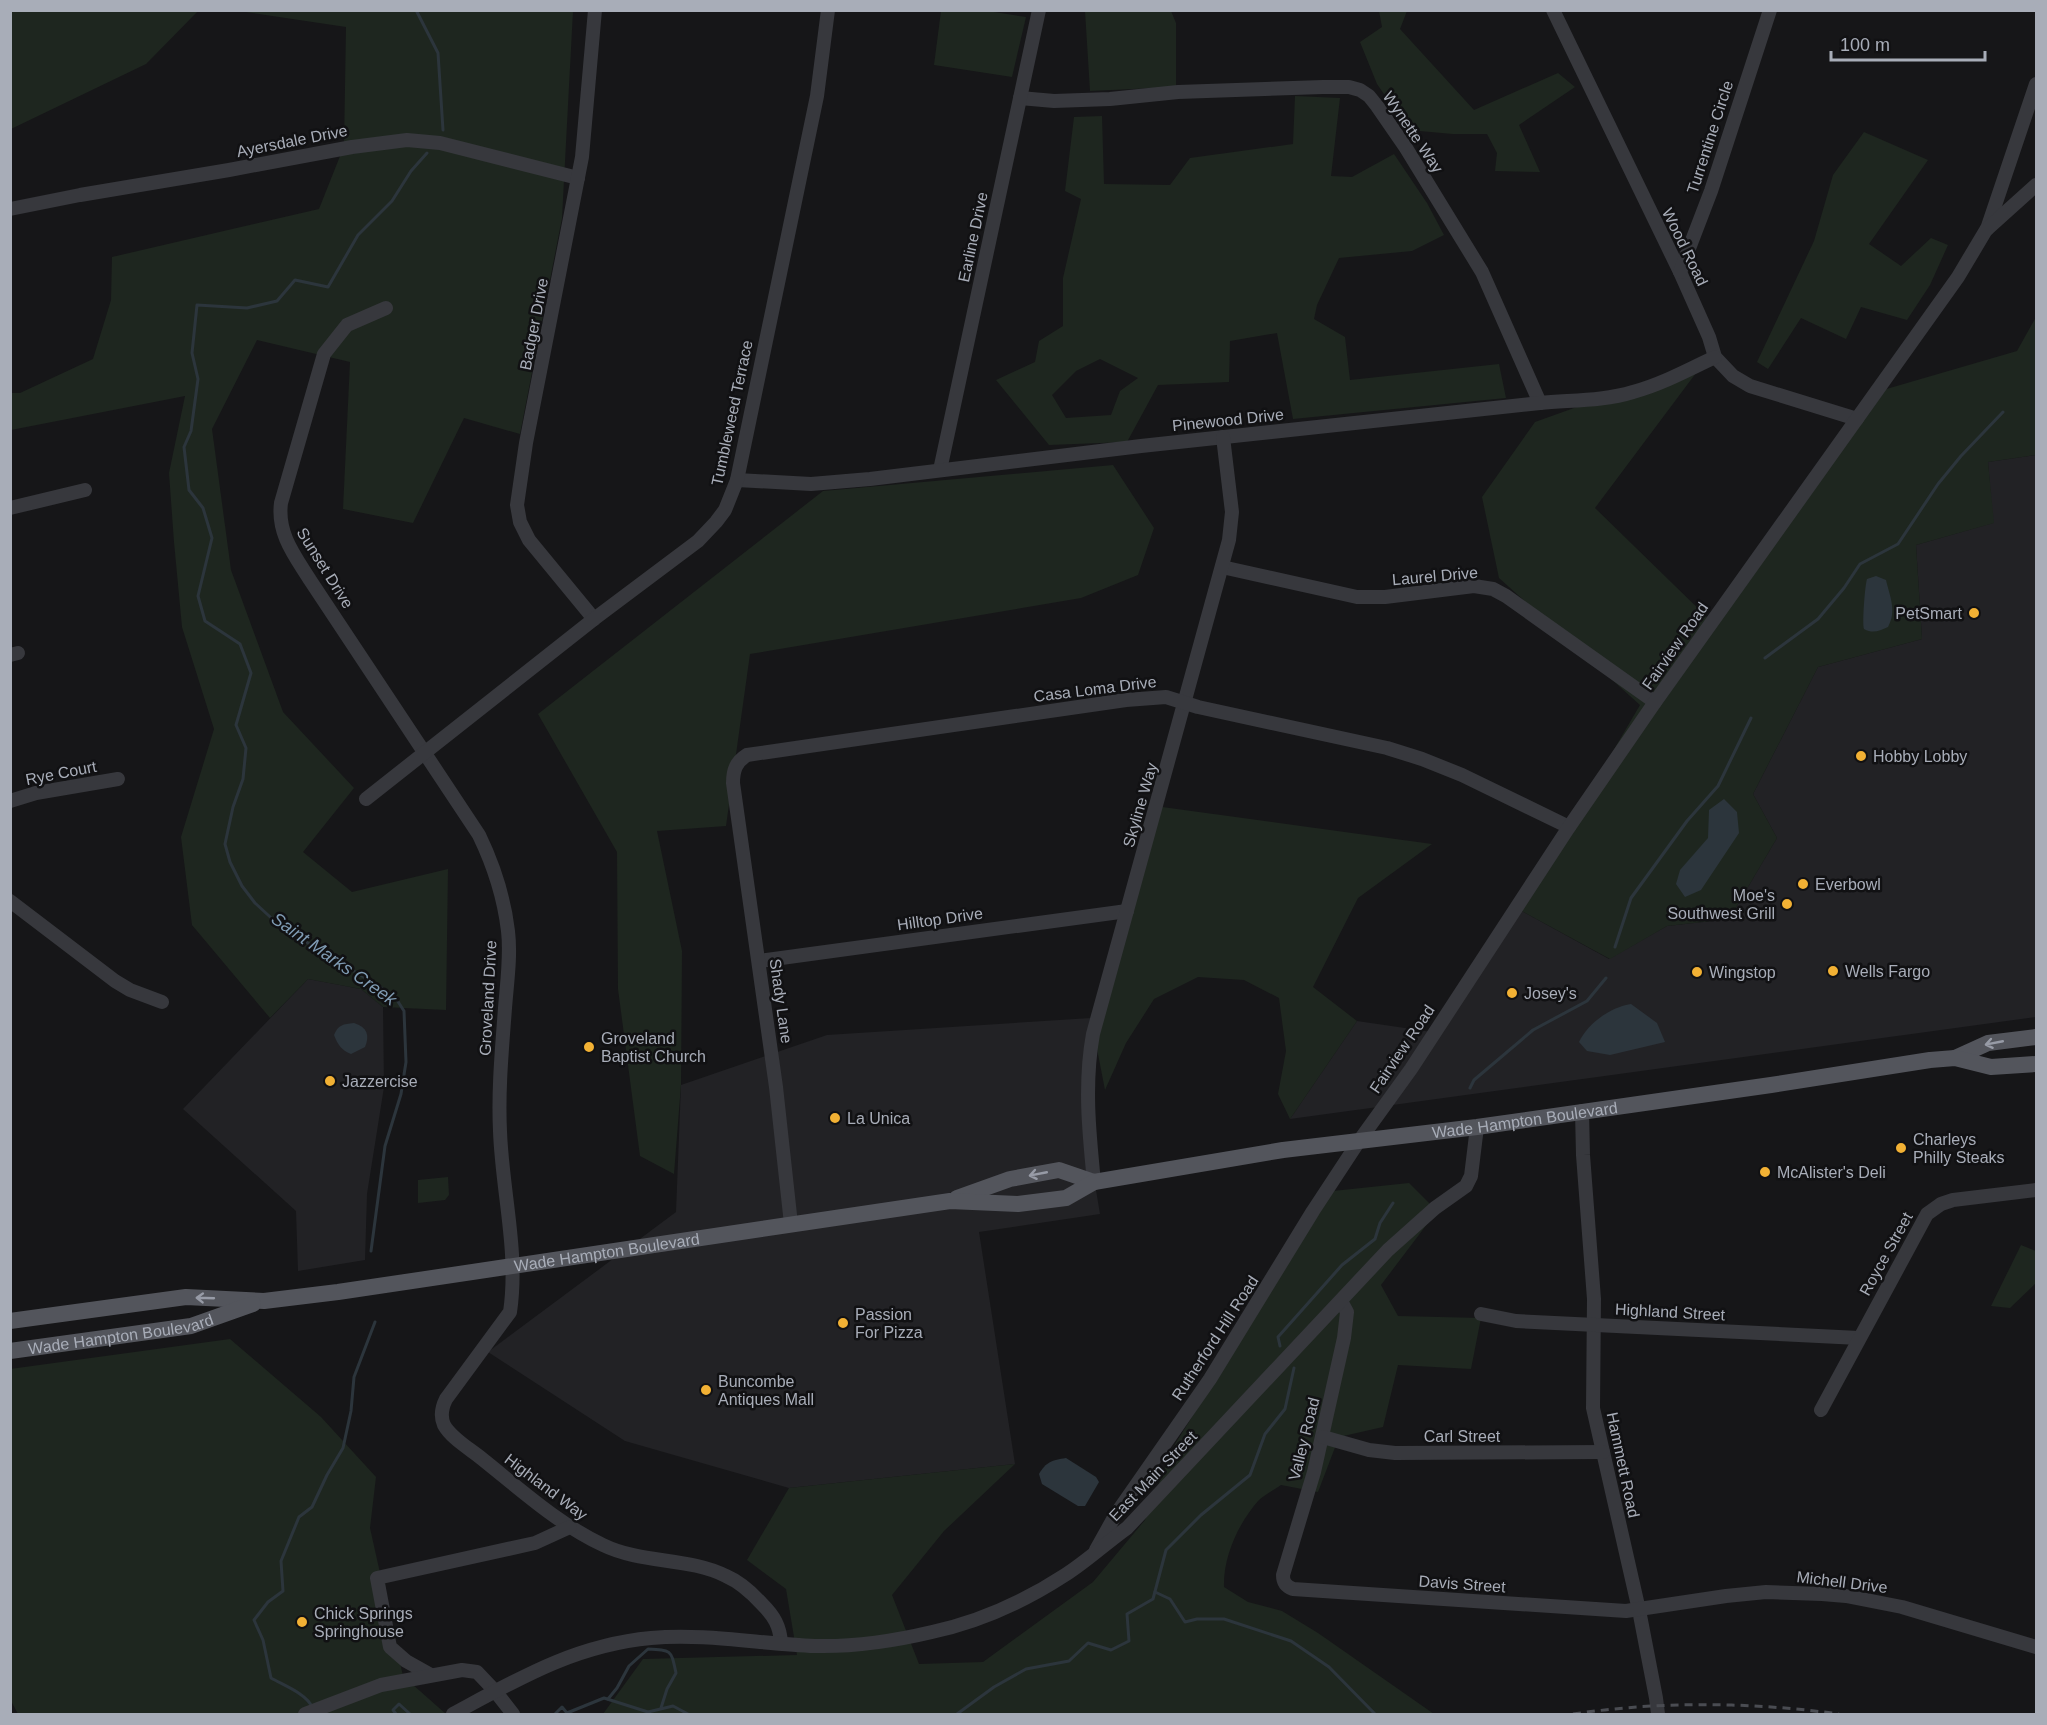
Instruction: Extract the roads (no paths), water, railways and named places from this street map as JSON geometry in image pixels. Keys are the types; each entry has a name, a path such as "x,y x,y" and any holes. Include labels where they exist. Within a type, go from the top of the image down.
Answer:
{"main road":[{"name":"Wade Hampton Boulevard","path":"1955,1058 1988,1043 2037,1037"},
{"name":"Wade Hampton Boulevard","path":"16,1320 186,1298 264,1301 950,1201 1018,1204 1066,1198 1094,1182 1283,1150 1477,1127 1930,1060 1955,1058 1992,1067 2037,1064"},
{"name":"Wade Hampton Boulevard","path":"950,1201 1010,1179 1059,1170 1094,1182"},
{"name":"Wade Hampton Boulevard","path":"19,1350 191,1326 264,1301"},
{"path":"16,1320 19,1350"}],"street":[{"name":"Badger Drive","path":"594,619 529,540 520,522 517,505 524,452 582,157 596,10"},
{"name":"Tumbleweed Terrace","path":"366,799 594,619 706,534 725,510 737,480 817,96 828,10"},
{"name":"Earline Drive","path":"940,470 1039,10"},
{"name":"Wood Road","path":"1553,10 1680,272 1709,337 1715,357 1733,376 1750,386 1857,419"},
{"name":"Turrentine Circle","path":"1680,272 1711,191 1770,10"},
{"path":"1986,230 2037,84"},
{"name":"Wynette Way","path":"1020,98 1054,101 1110,99 1178,92 1323,87 1349,87 1360,90 1369,96 1407,148 1482,272 1540,403"},
{"name":"Ayersdale Drive","path":"10,209 352,147 407,140 440,143 578,178"},
{"name":"Fairview Road","path":"1359,1141 1411,1069 1569,827 1655,702 1958,278 1986,230 2037,185"},
{"name":"Sunset Drive","path":"386,308 347,325 324,354 281,503 280,523 287,544 425,752"},
{"name":"Pinewood Drive","path":"737,480 811,484 1540,403 1603,398 1632,393 1658,384 1715,357"},
{"name":"Skyline Way","path":"1094,1182 1088,1130 1089,1054 1229,540 1232,512 1223,438"},
{"path":"10,508 85,490"},
{"name":"Laurel Drive","path":"1222,567 1357,597 1385,597 1469,586 1493,589 1655,702"},
{"name":"Casa Loma Drive","path":"733,783 733,774 738,762 753,753 1126,700 1166,697 1387,748 1422,759 1569,827"},
{"name":"Groveland Drive","path":"425,752 479,835 494,870 504,904 509,963 500,1066 500,1129 502,1173 510,1225 513,1266"},
{"name":"Rye Court","path":"10,801 36,793 118,779"},
{"name":"Shady Lane","path":"733,783 776,1087 790,1224"},
{"path":"10,901 116,981 130,990 162,1002"},
{"name":"Hilltop Drive","path":"759,961 1127,911"},
{"name":"Hammett Road","path":"1582,1112 1582,1155 1595,1325 1593,1408 1639,1610 1658,1714"},
{"name":"East Main Street","path":"453,1714 542,1667 596,1648 626,1642 687,1637 815,1646 884,1641 967,1623 1036,1593 1083,1563 1145,1511 1405,1233 1466,1186 1471,1176 1477,1127"},
{"name":"Rutherford Hill Road","path":"1096,1550 1116,1514 1210,1379 1313,1211 1359,1141"},
{"name":"Royce Street","path":"1821,1410 1921,1222 1932,1210 1953,1200 2037,1190"},
{"name":"Highland Way","path":"513,1266 510,1312 446,1399 442,1410 442,1421 447,1429 538,1504 570,1527 604,1546 624,1554 700,1567 726,1576 747,1589 770,1612 780,1630 780,1643"},
{"name":"Valley Road","path":"1285,1584 1283,1575 1323,1437 1344,1338 1347,1312 1341,1301"},
{"name":"Highland Street","path":"1481,1314 1516,1321 1859,1338"},
{"name":"Carl Street","path":"1323,1437 1369,1450 1395,1453 1603,1452"},
{"path":"431,1675 406,1661 390,1647 377,1578 535,1543 570,1527"},
{"name":"Davis Street","path":"1285,1584 1293,1589 1639,1610"},
{"name":"Michell Drive","path":"1639,1610 1766,1592 1822,1593 1902,1607 2037,1647"},
{"path":"310,1712 365,1690 462,1670 477,1672 513,1714"}],"waterway":[{"name":"Saint Marks Creek","path":"416,10 438,53 443,130"},
{"name":"Saint Marks Creek","path":"371,1251 385,1146 401,1094 406,1062 404,1011 397,1000 380,987 280,926 255,903 242,886 230,862 225,844 233,807 243,779 246,748 236,725 251,673 240,644 205,621 198,596 212,538 203,508 189,490 184,447 191,431 198,379 192,353 197,305 247,308 277,301 295,280 328,287 358,235 392,201 411,171 427,153"},
{"path":"1765,658 1818,619 1844,588 1860,564 1898,544 1938,484 2003,412"},
{"path":"1615,947 1631,898 1687,821 1718,786 1751,718"},
{"path":"1470,1088 1474,1080 1533,1030 1587,1001 1606,978"},
{"path":"1280,1346 1278,1337 1342,1265 1375,1239 1380,1223 1393,1203"},
{"name":"Saint Marks Creek","path":"312,1707 300,1694 271,1678 263,1640 254,1620 268,1602 283,1591 281,1561 299,1517 312,1507 343,1448 351,1411 354,1377 375,1322"},
{"path":"957,1714 994,1687 1026,1669 1069,1661 1088,1643 1111,1650 1129,1641 1127,1614 1153,1599 1166,1550 1201,1515 1250,1475 1265,1434 1285,1409 1294,1368"},
{"path":"1155,1592 1170,1599 1185,1622 1197,1619 1224,1619 1291,1641 1329,1667 1375,1714"},
{"path":"608,1699 629,1666 648,1649 662,1650 671,1656 676,1673 667,1689 661,1708"},
{"path":"555,1714 562,1707 567,1713 604,1698 648,1712 673,1706 688,1714"},
{"path":"396,1714 393,1710 399,1704 410,1714"}],"railway":[{"path":"1573,1714 1673,1705 1739,1705 1839,1714"}],"place":[{"name":"PetSmart","path":"1974,613"},
{"name":"Hobby Lobby","path":"1861,756"},
{"name":"Everbowl","path":"1803,884"},
{"name":"Moe's Southwest Grill","path":"1787,904"},
{"name":"Wells Fargo","path":"1833,971"},
{"name":"Wingstop","path":"1697,972"},
{"name":"Josey's","path":"1512,993"},
{"name":"Groveland Baptist Church","path":"589,1047"},
{"name":"Jazzercise","path":"330,1081"},
{"name":"La Unica","path":"835,1118"},
{"name":"Charleys Philly Steaks","path":"1901,1148"},
{"name":"McAlister's Deli","path":"1765,1172"},
{"name":"Passion For Pizza","path":"843,1323"},
{"name":"Buncombe Antiques Mall","path":"706,1390"},
{"name":"Chick Springs Springhouse","path":"302,1622"}]}
